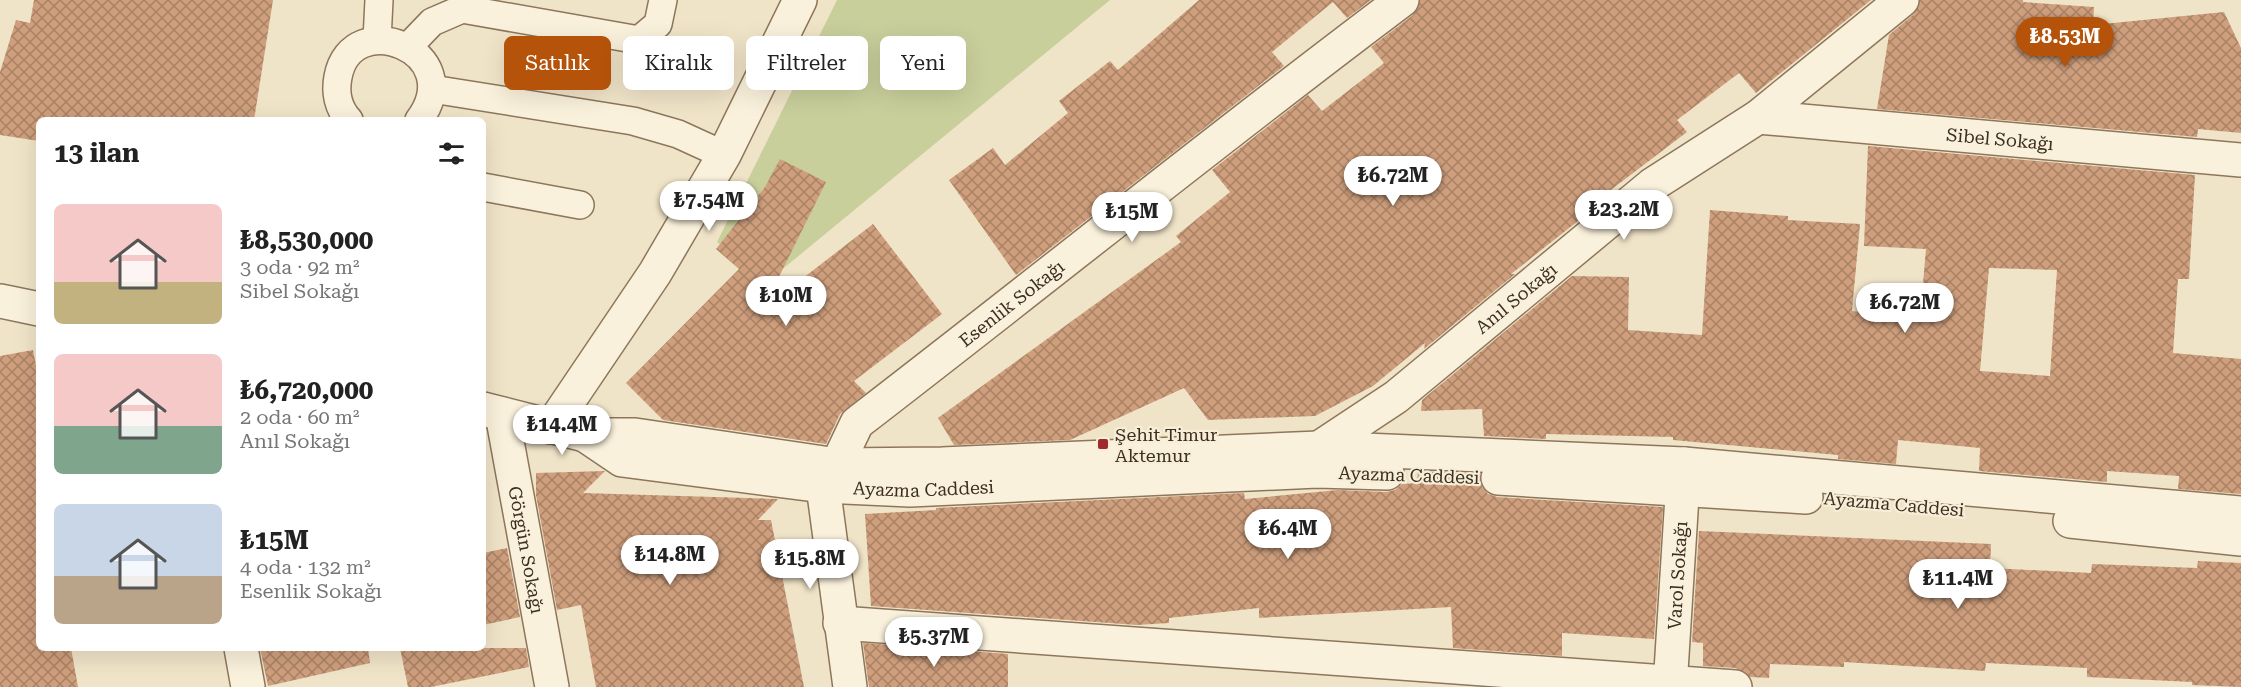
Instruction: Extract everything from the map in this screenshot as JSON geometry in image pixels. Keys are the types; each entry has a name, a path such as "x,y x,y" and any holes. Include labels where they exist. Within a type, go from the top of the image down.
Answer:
{"street":[{"path":"552,427 655,273 724,155 800,0"},
{"name":"Esenlik Sokağı","path":"830,476 857,423 1086,246 1297,78 1402,0"},
{"name":"Anıl Sokağı","path":"1318,460 1652,185 1758,117 1902,0"},
{"name":"Sibel Sokağı","path":"1758,117 2241,160"},
{"path":"0,301 36,308"},
{"name":"Ayazma Caddesi","path":"493,412 585,435 622,460 830,476 910,490 1318,460 1683,476 2241,513"},
{"name":"Görgün Sokağı","path":"493,412 552,687"},
{"path":"830,476 840,622 850,687"},
{"name":"Ayazma Caddesi","path":"1683,476 1921,505 2241,539"},
{"name":"Varol Sokağı","path":"1670,685 1683,476"},
{"path":"840,622 1670,685 1735,687"},
{"path":"242,651 248,687"}],"lane":[{"path":"377,40 379,0"},
{"path":"409,46 432,22 462,9 639,40 658,24 663,0"},
{"path":"347,117 339,103 336,87 339,70 348,56 361,45 377,40 393,40 409,46 421,57 429,72 432,89 429,105 421,117"},
{"path":"432,89 633,121 678,134 724,155"},
{"path":"486,188 580,205"}],"green space":[{"path":"837,0 1110,0 768,281 717,242 792,90 868,90 868,36 819,36"}],"building":[{"path":"34,0 273,0 254,117 36,117 36,141 0,135 0,72 16,20 30,23"},
{"path":"1199,0 1371,0 1347,18 1333,2 1272,52 1284,66 1016,275 949,180 993,148 1005,165 1068,113 1059,101 1110,61 1118,70"},
{"path":"1420,0 1871,0 1756,93 1739,73 1677,120 1687,132 1595,202 1602,202 1511,274 1515,274 1424,349 1425,343 1373,386 1315,416 1208,420 1184,388 1070,440 954,445 938,418 1181,242 1176,236 1230,192 1212,170 1308,95 1322,111 1384,63 1371,47 1413,15"},
{"path":"1920,0 2023,0 2023,2 2094,7 2093,25 2224,12 2241,48 2241,133 2198,129 2197,137 1877,109 1889,35 1914,14"},
{"path":"1868,146 2195,175 2189,279 2178,279 2173,353 2241,359 2241,494 2178,489 2179,476 2107,471 2107,482 1979,471 1980,448 1898,440 1896,464 1838,459 1838,455 1673,440 1673,437 1546,434 1546,439 1484,436 1482,409 1421,411 1422,400 1572,276 1629,277 1628,330 1702,335 1710,210 1788,216 1788,220 1860,224 1852,311 1920,318 1926,249 1864,246","holes":["1989,268 2057,270 2050,376 1980,371"]},
{"path":"780,159 826,182 763,309 873,224 942,314 854,381 866,393 840,414 826,444 663,420 626,383 739,269 716,249 765,187"},
{"path":"33,350 36,366 36,651 72,651 78,687 0,687 0,356"},
{"path":"605,471 583,493 778,499 758,520 771,520 804,687 596,687 581,605 557,610 536,495 536,473"},
{"path":"1418,471 1480,474 1482,487 1488,494 1497,497 1663,507 1654,639 1562,633 1562,656 1453,648 1451,607 1259,618 1259,608 1169,618 1169,623 1137,625 871,606 865,514 936,510 936,508 1244,493 1245,499 1338,490 1386,492 1395,490 1402,484 1417,483"},
{"path":"1699,531 1991,544 1990,568 2091,573 2092,564 2197,568 2198,561 2241,563 2241,687 2192,685 2192,682 2087,677 2087,668 1986,663 1985,671 1844,662 1844,667 1770,664 1769,678 1750,677 1736,668 1703,666 1703,643 1692,642"},
{"path":"507,548 520,617 486,624 486,552"},
{"path":"863,643 1008,654 1008,687 869,687"},
{"path":"486,648 526,648 529,667 431,687 408,687 401,651 486,651"},
{"path":"261,651 368,651 370,663 268,686"}],"place":[{"name":"Şehit Timur Aktemur","path":"1103,444"}]}
